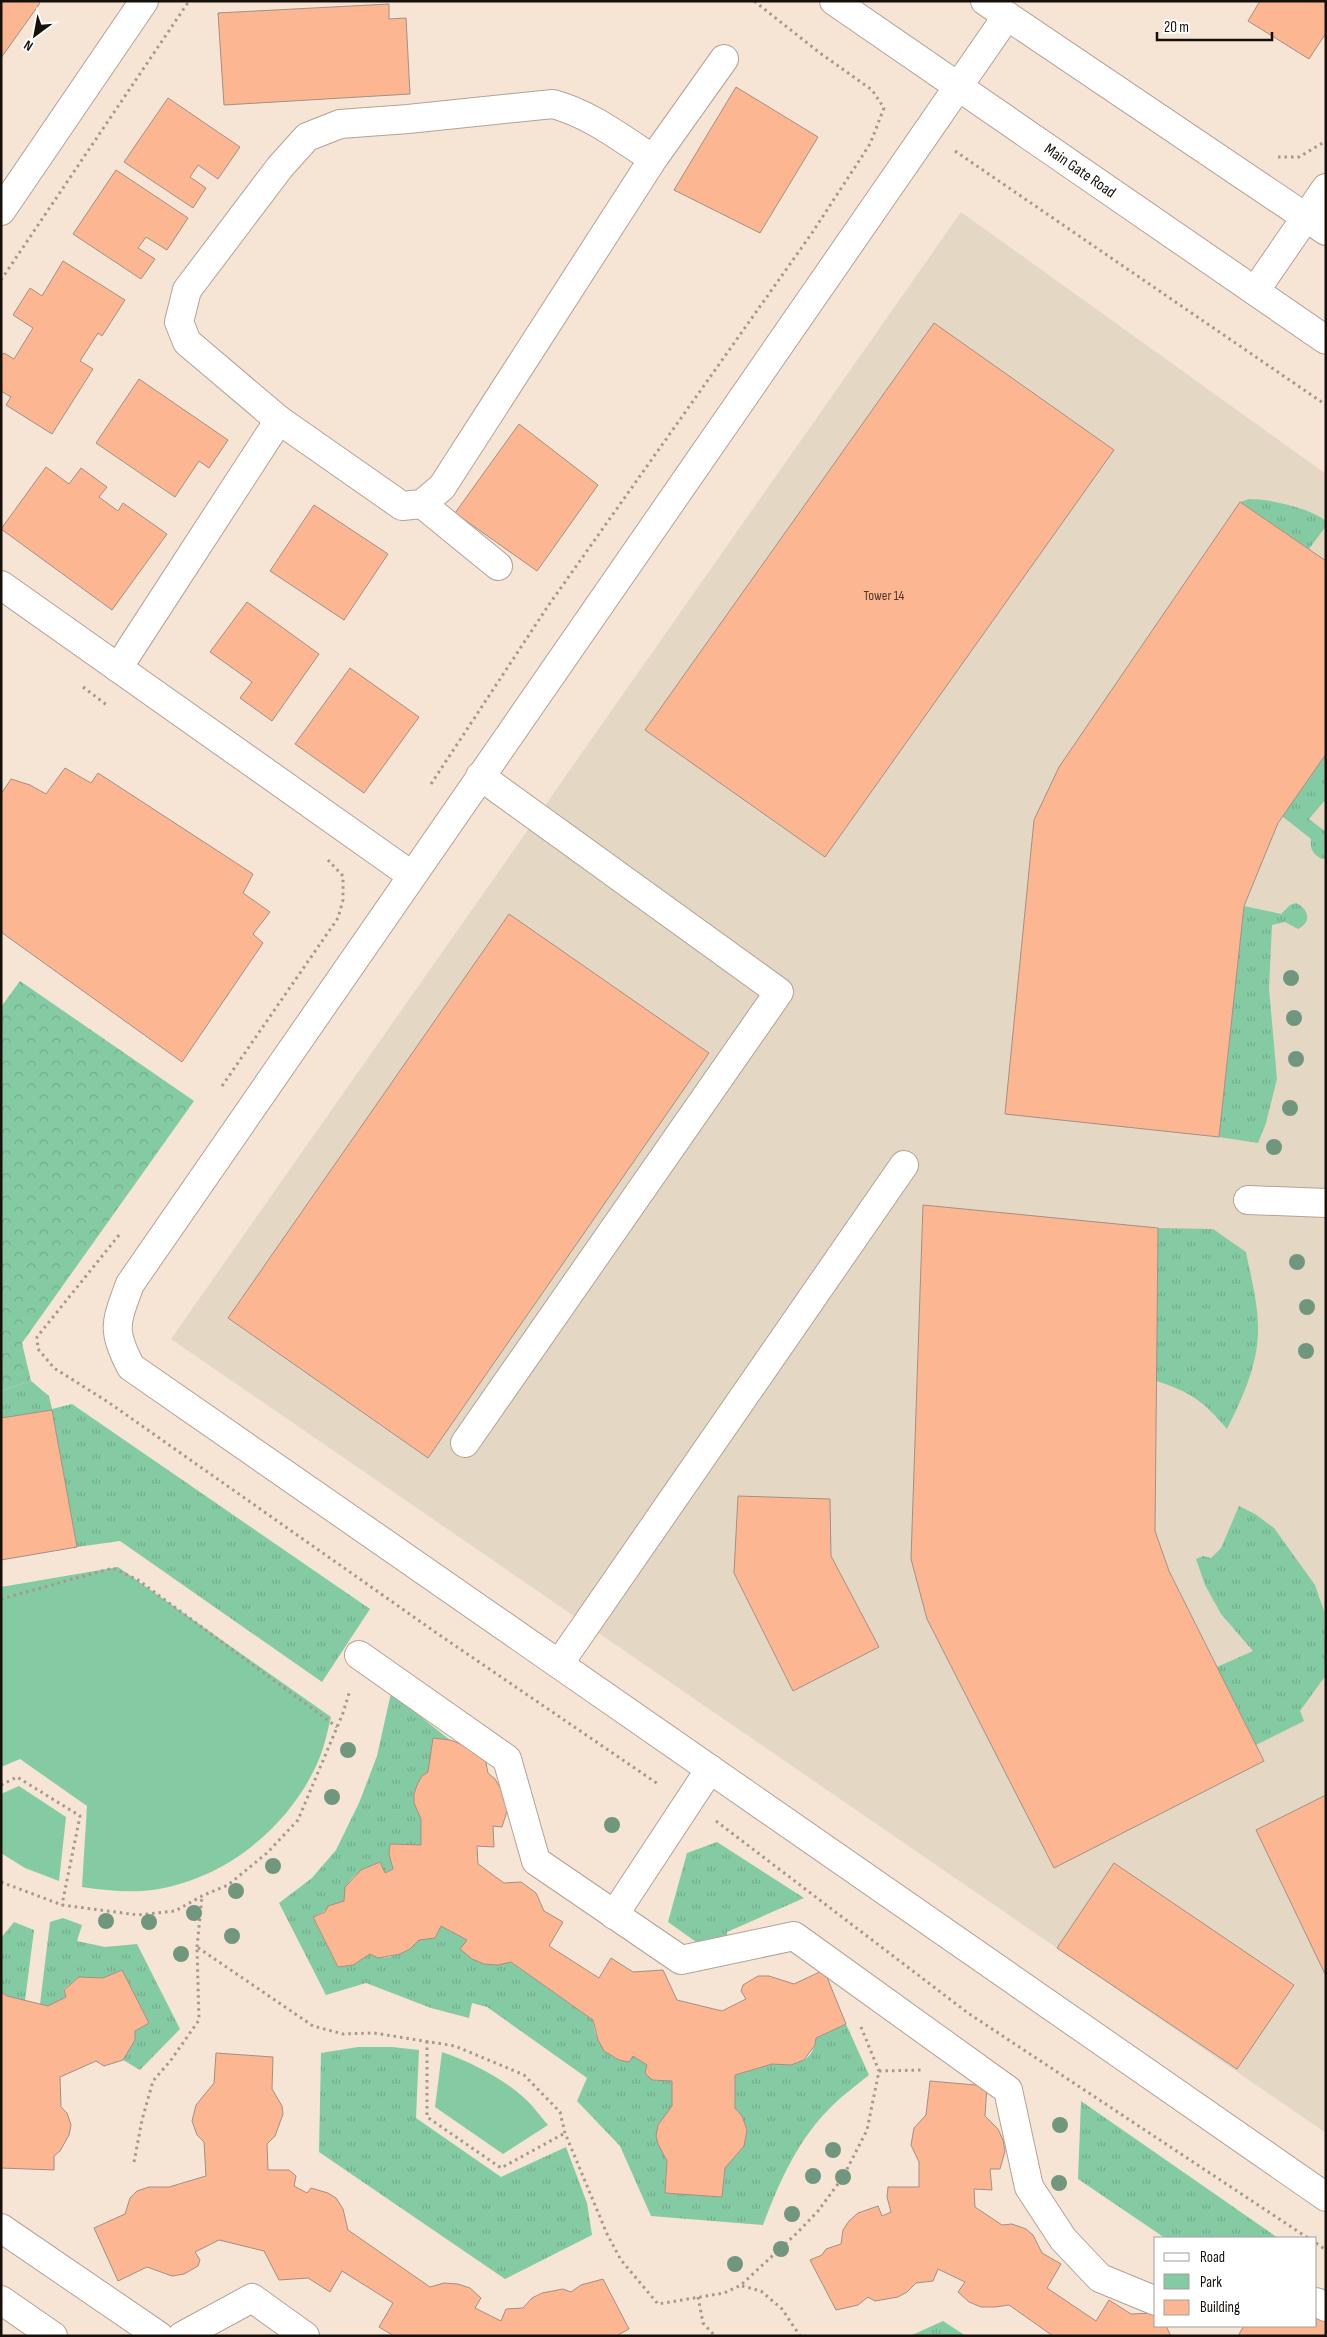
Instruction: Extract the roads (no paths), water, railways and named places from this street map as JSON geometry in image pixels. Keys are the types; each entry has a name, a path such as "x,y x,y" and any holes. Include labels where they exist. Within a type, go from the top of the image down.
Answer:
{"street":[{"path":"1,211 144,1"},
{"name":"Main Gate Road","path":"834,1 1326,340"},
{"path":"1315,224 996,8 956,86 130,1284 117,1318 119,1345 132,1367 1326,2197"},
{"path":"653,159 593,119 574,110 553,104 340,124 307,137 280,167 188,290 179,322 187,342 279,420 402,506 422,504 442,487 653,159 724,60"},
{"path":"1254,291 1315,224 1326,188"},
{"path":"118,668 279,420"},
{"path":"422,504 498,566"},
{"path":"1,585 411,875"},
{"path":"465,1444 779,992 480,776"},
{"path":"559,1664 904,1165"},
{"path":"1248,1200 1326,1203"},
{"path":"359,1655 507,1759 536,1861 681,1960 794,1936 1008,2090 1029,2187 1063,2238 1100,2278 1154,2300"},
{"path":"614,1915 710,1769"},
{"path":"1,2228 159,2336"},
{"path":"182,2336 252,2298 305,2336"},
{"path":"1,2300 53,2336"}]}
